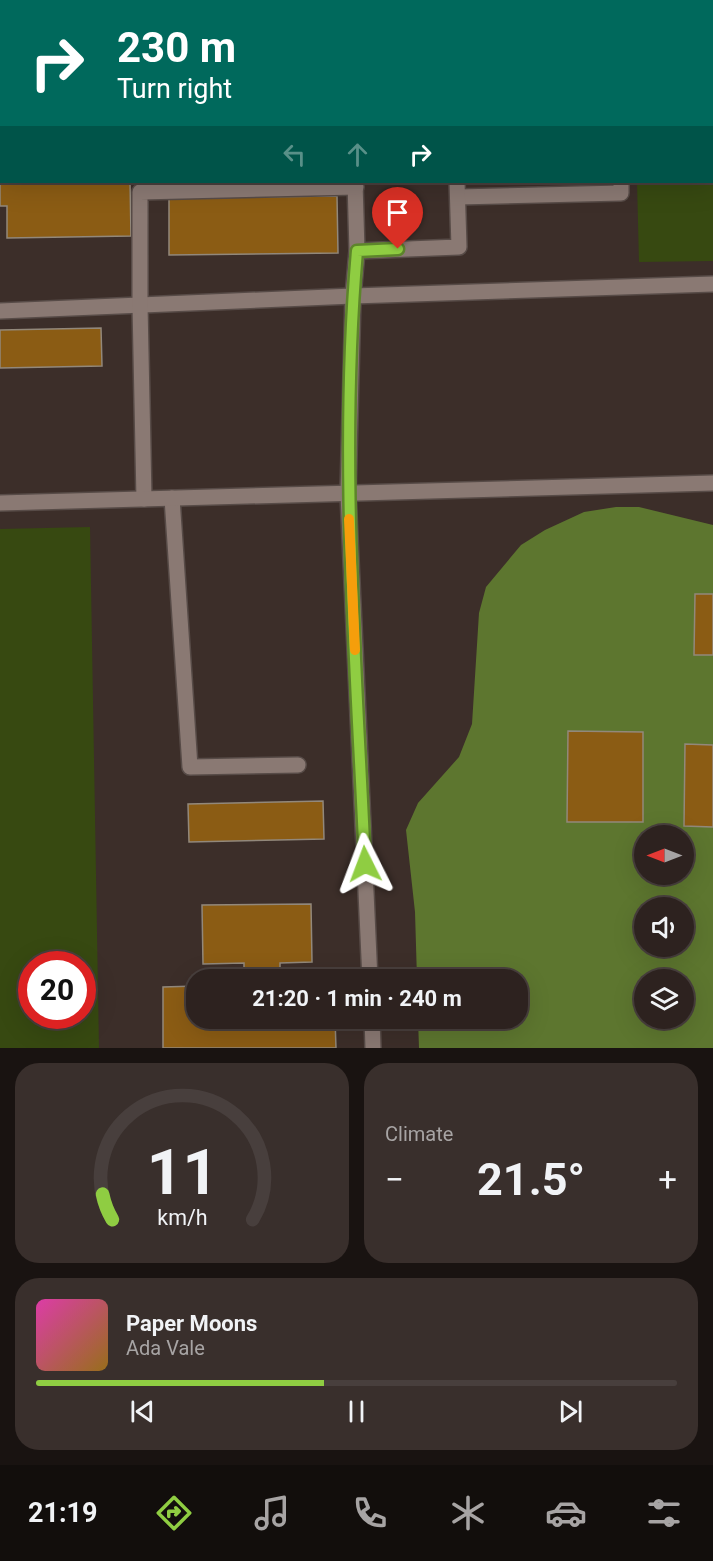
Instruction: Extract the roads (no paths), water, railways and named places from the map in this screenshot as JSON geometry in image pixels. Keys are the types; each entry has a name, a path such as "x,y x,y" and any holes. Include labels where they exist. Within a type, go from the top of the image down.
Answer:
{"lane":[{"path":"357,251 459,247 458,189 621,193 621,183"},
{"path":"144,499 140,192 356,184 357,251 353,296 348,494 370,969"},
{"path":"0,311 713,284"},
{"path":"0,503 713,483"},
{"path":"172,498 190,767 298,765"},
{"path":"372,1029 373,1048"}]}
